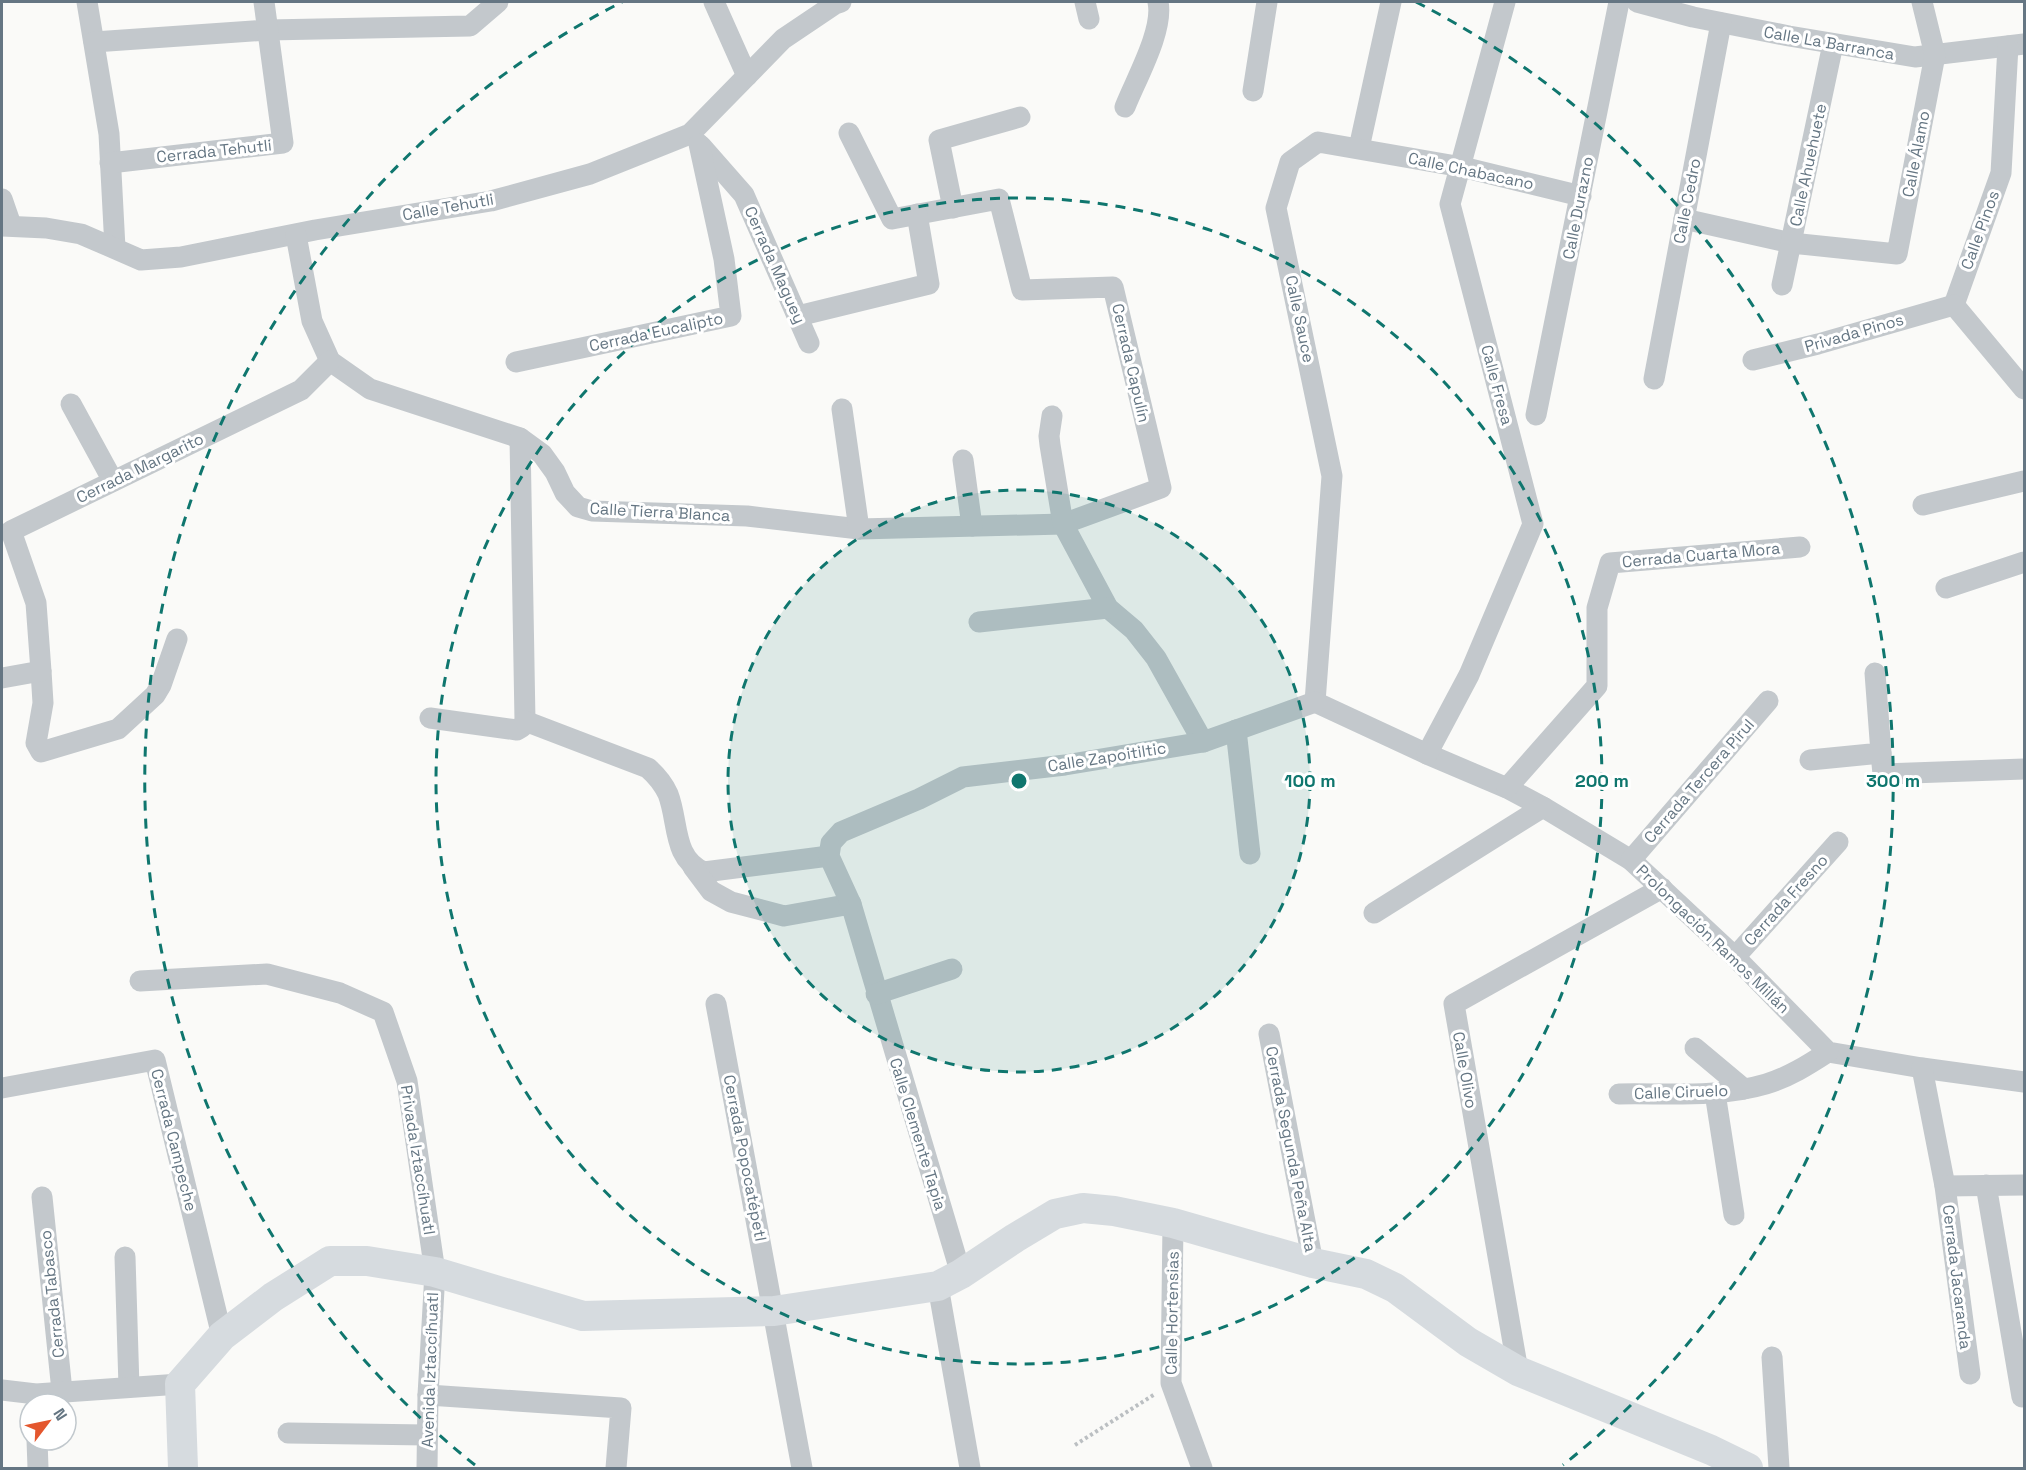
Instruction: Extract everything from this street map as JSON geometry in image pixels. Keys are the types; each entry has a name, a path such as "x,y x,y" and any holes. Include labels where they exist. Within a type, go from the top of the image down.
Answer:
{"street":[{"path":"87,2 109,134 115,249"},
{"name":"Cerrada Tehutli","path":"111,163 283,143 264,2"},
{"path":"93,42 268,30 470,26 498,2"},
{"path":"714,2 747,76"},
{"name":"Calle Tehutli","path":"6,226 46,228 81,234 141,260 181,257 315,230 491,201 590,174 695,139 747,76 783,39 834,4 842,2"},
{"path":"1125,107 1158,27 1160,12 1158,2"},
{"path":"1253,91 1267,2"},
{"path":"1359,148 1390,2"},
{"name":"Calle Fresa","path":"1427,754 1469,675 1533,524 1450,204 1462,167 1505,2"},
{"name":"Calle Durazno","path":"1536,415 1619,2"},
{"name":"Calle La Barranca","path":"1637,2 1721,22 1915,57 2016,45"},
{"path":"1922,2 1935,55"},
{"name":"Calle Cedro","path":"1654,379 1721,22"},
{"name":"Calle Ahuehuete","path":"1782,285 1833,44"},
{"name":"Calle Pinos","path":"1954,304 2001,173 2016,45"},
{"name":"Calle Álamo","path":"1791,243 1897,254 1935,55"},
{"path":"953,208 939,140 1020,117"},
{"name":"Cerrada Capulín","path":"849,133 892,219 999,200 1022,290 1113,287 1161,488"},
{"name":"Cerrada Maguey","path":"695,139 744,195 809,343"},
{"name":"Cerrada Eucalipto","path":"516,362 731,316 724,259 695,139"},
{"name":"Calle Sauce","path":"1315,702 1332,476 1276,208 1290,162 1318,142 1359,148"},
{"name":"Calle Chabacano","path":"1359,148 1462,167 1581,196"},
{"path":"2,199 6,226"},
{"path":"798,316 929,284 917,214"},
{"path":"1684,219 1791,243"},
{"path":"296,235 312,321 330,361"},
{"path":"1954,304 2024,387"},
{"name":"Privada Pinos","path":"1753,360 1818,344 1954,304"},
{"name":"Calle Tierra Blanca","path":"330,361 370,389 520,438 542,454 566,493 578,507 592,511 747,516 859,529 1063,524 1161,488"},
{"name":"Cerrada Margarito","path":"42,671 36,603 11,531 301,390 330,361"},
{"path":"71,404 113,480"},
{"path":"842,409 859,529"},
{"path":"1052,416 1049,436 1063,524 1108,608 1134,630 1155,658 1203,742"},
{"path":"430,718 517,730 525,721 520,438"},
{"path":"963,460 972,526"},
{"path":"1923,505 2025,481"},
{"name":"Cerrada Cuarta Mora","path":"1507,788 1597,686 1597,608 1610,563 1800,547"},
{"path":"1946,588 2025,562"},
{"path":"979,622 1108,608"},
{"path":"2,678 42,671 44,703 36,743 42,752 118,729 156,695 177,639"},
{"path":"1875,673 1882,764"},
{"name":"Calle Zapoitiltic","path":"829,856 831,843 841,832 919,799 963,777 1065,765 1203,742 1315,702"},
{"name":"Prolongación Ramos Millán","path":"1315,702 1507,788 1631,860 1735,957 1828,1053"},
{"name":"Cerrada Tercera Pirul","path":"1631,860 1768,702"},
{"path":"525,721 648,768 659,778 668,794 683,855 711,891 731,902 784,916 851,904 829,856 704,872 693,867"},
{"path":"1236,730 1250,854"},
{"path":"1810,760 2025,769"},
{"path":"1374,913 1543,807"},
{"name":"Cerrada Fresno","path":"1735,957 1838,842"},
{"name":"Calle Olivo","path":"1518,1371 1454,1004 1662,888"},
{"name":"Calle Clemente Tapia","path":"851,904 949,1280 970,1468"},
{"path":"876,994 952,969"},
{"name":"Privada Iztaccíhuatl","path":"140,981 267,974 340,993 382,1012 407,1081 435,1272"},
{"name":"Cerrada Popocatépetl","path":"716,1004 802,1468"},
{"name":"Cerrada Segunda Peña Alta","path":"1269,1034 1313,1263"},
{"path":"1695,1048 1744,1089"},
{"path":"1828,1053 2025,1082"},
{"name":"Calle Ciruelo","path":"1619,1094 1715,1093 1744,1089 1767,1084 1797,1072 1828,1053"},
{"name":"Cerrada Campeche","path":"2,1088 155,1060 222,1336"},
{"path":"1922,1068 1946,1186"},
{"path":"1715,1093 1734,1215"},
{"path":"1986,1185 2018,1333 2022,1397"},
{"name":"Cerrada Jacaranda","path":"1970,1374 1946,1186 2025,1185"},
{"name":"Cerrada Tabasco","path":"42,1197 62,1391"},
{"path":"183,1468 180,1384 222,1336 273,1297 330,1262 367,1261 435,1272 583,1316 774,1311 949,1280 1055,1215 1083,1208 1114,1211 1173,1224 1313,1263 1366,1274 1395,1288 1468,1342 1518,1371 1713,1459 1749,1468"},
{"name":"Calle Hortensias","path":"1173,1224 1172,1383 1202,1468"},
{"path":"125,1257 129,1387"},
{"name":"Avenida Iztaccíhuatl","path":"427,1468 428,1395 435,1272"},
{"path":"1772,1357 1779,1468"},
{"path":"59,1392 180,1384"},
{"path":"2,1390 18,1394"},
{"path":"428,1395 621,1408 616,1468"},
{"path":"288,1433 427,1435"},
{"path":"37,1452 38,1468"}],"path":[{"path":"1075,1445 1172,1383"}]}
